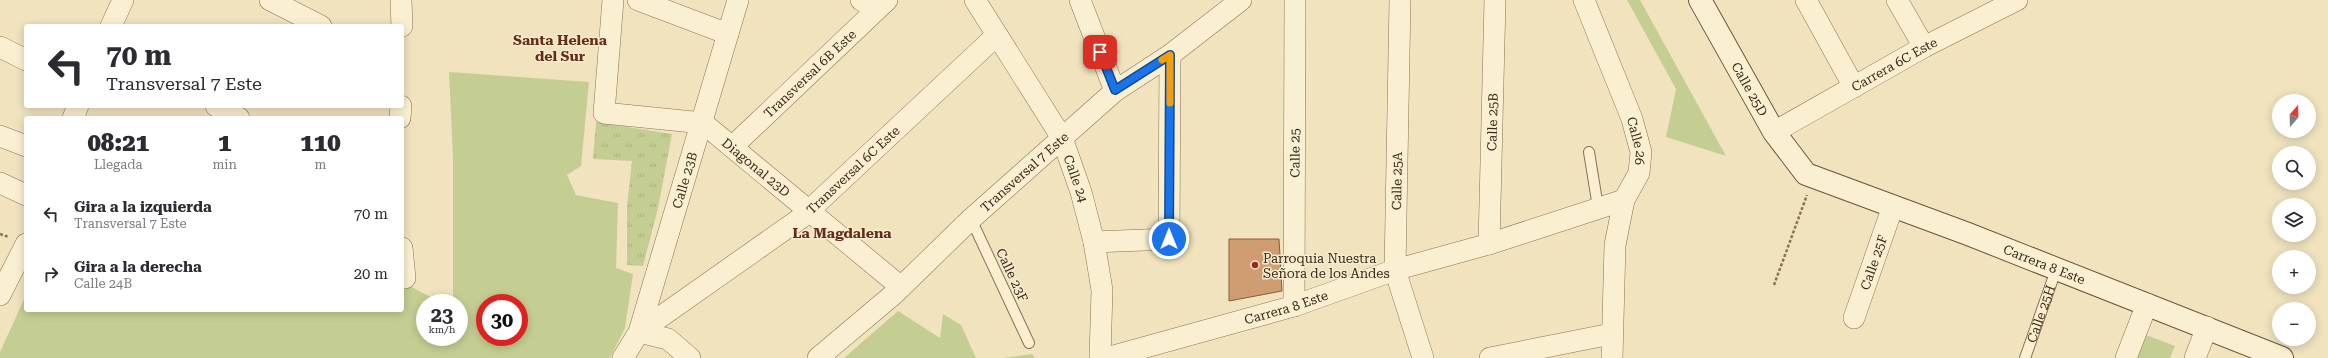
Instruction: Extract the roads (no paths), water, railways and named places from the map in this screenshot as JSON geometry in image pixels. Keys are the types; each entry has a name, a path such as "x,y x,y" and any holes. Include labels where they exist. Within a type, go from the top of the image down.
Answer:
{"main road":[{"name":"Calle 25D","path":"1700,0 1774,132 1810,176"},
{"name":"Carrera 8 Este","path":"1810,176 1893,206 2207,327 2282,358"}],"street":[{"path":"113,24 122,0"},
{"path":"270,0 317,24"},
{"path":"401,0 402,24"},
{"path":"613,0 604,113 703,123"},
{"path":"638,0 728,34"},
{"name":"Calle 23B","path":"623,358 639,332 703,123 738,0"},
{"name":"Calle 24","path":"975,0 1062,138 1081,192 1094,242 1102,290 1100,358"},
{"path":"1080,0 1115,90"},
{"name":"Transversal 7 Este","path":"818,358 901,287 972,219 1115,90 1170,55 1220,7 1241,0"},
{"name":"Calle 25","path":"1294,306 1295,0"},
{"name":"Calle 25A","path":"1400,0 1395,270 1423,358"},
{"name":"Calle 25B","path":"1489,244 1495,0"},
{"name":"Calle 26","path":"1584,0 1632,120 1641,152 1640,173 1624,200 1614,245 1611,334 1612,358"},
{"path":"1806,0 1854,87"},
{"path":"1897,0 1924,47"},
{"name":"Carrera 6C Este","path":"1774,132 1924,47 2010,1"},
{"name":"Transversal 6B Este","path":"732,147 875,3"},
{"name":"Transversal 6C Este","path":"639,332 809,210 997,35"},
{"path":"0,47 24,59"},
{"path":"1094,242 1169,239 1170,55"},
{"path":"220,108 235,116"},
{"name":"Diagonal 23D","path":"703,123 901,287"},
{"path":"0,136 24,145"},
{"path":"0,183 24,194"},
{"name":"Carrera 8 Este","path":"1106,358 1294,306 1395,270 1489,244 1598,207 1624,200"},
{"name":"Calle 25F","path":"1854,318 1893,206"},
{"path":"0,295 24,248"},
{"path":"404,268 405,278"},
{"path":"2126,358 2147,304"},
{"path":"2195,358 2207,327"},
{"path":"639,332 668,339 690,358"},
{"path":"1490,358 1611,334"}],"lane":[{"path":"1589,152 1598,207"},
{"name":"Calle 23F","path":"972,219 1029,343"},
{"name":"Calle 25H","path":"2025,358 2056,270"}],"place":[{"name":"Parroquia Nuestra Señora de los Andes","path":"1255,265"}],"district":[{"name":"Santa Helena del Sur","path":"560,48"},
{"name":"La Magdalena","path":"842,233"}]}
